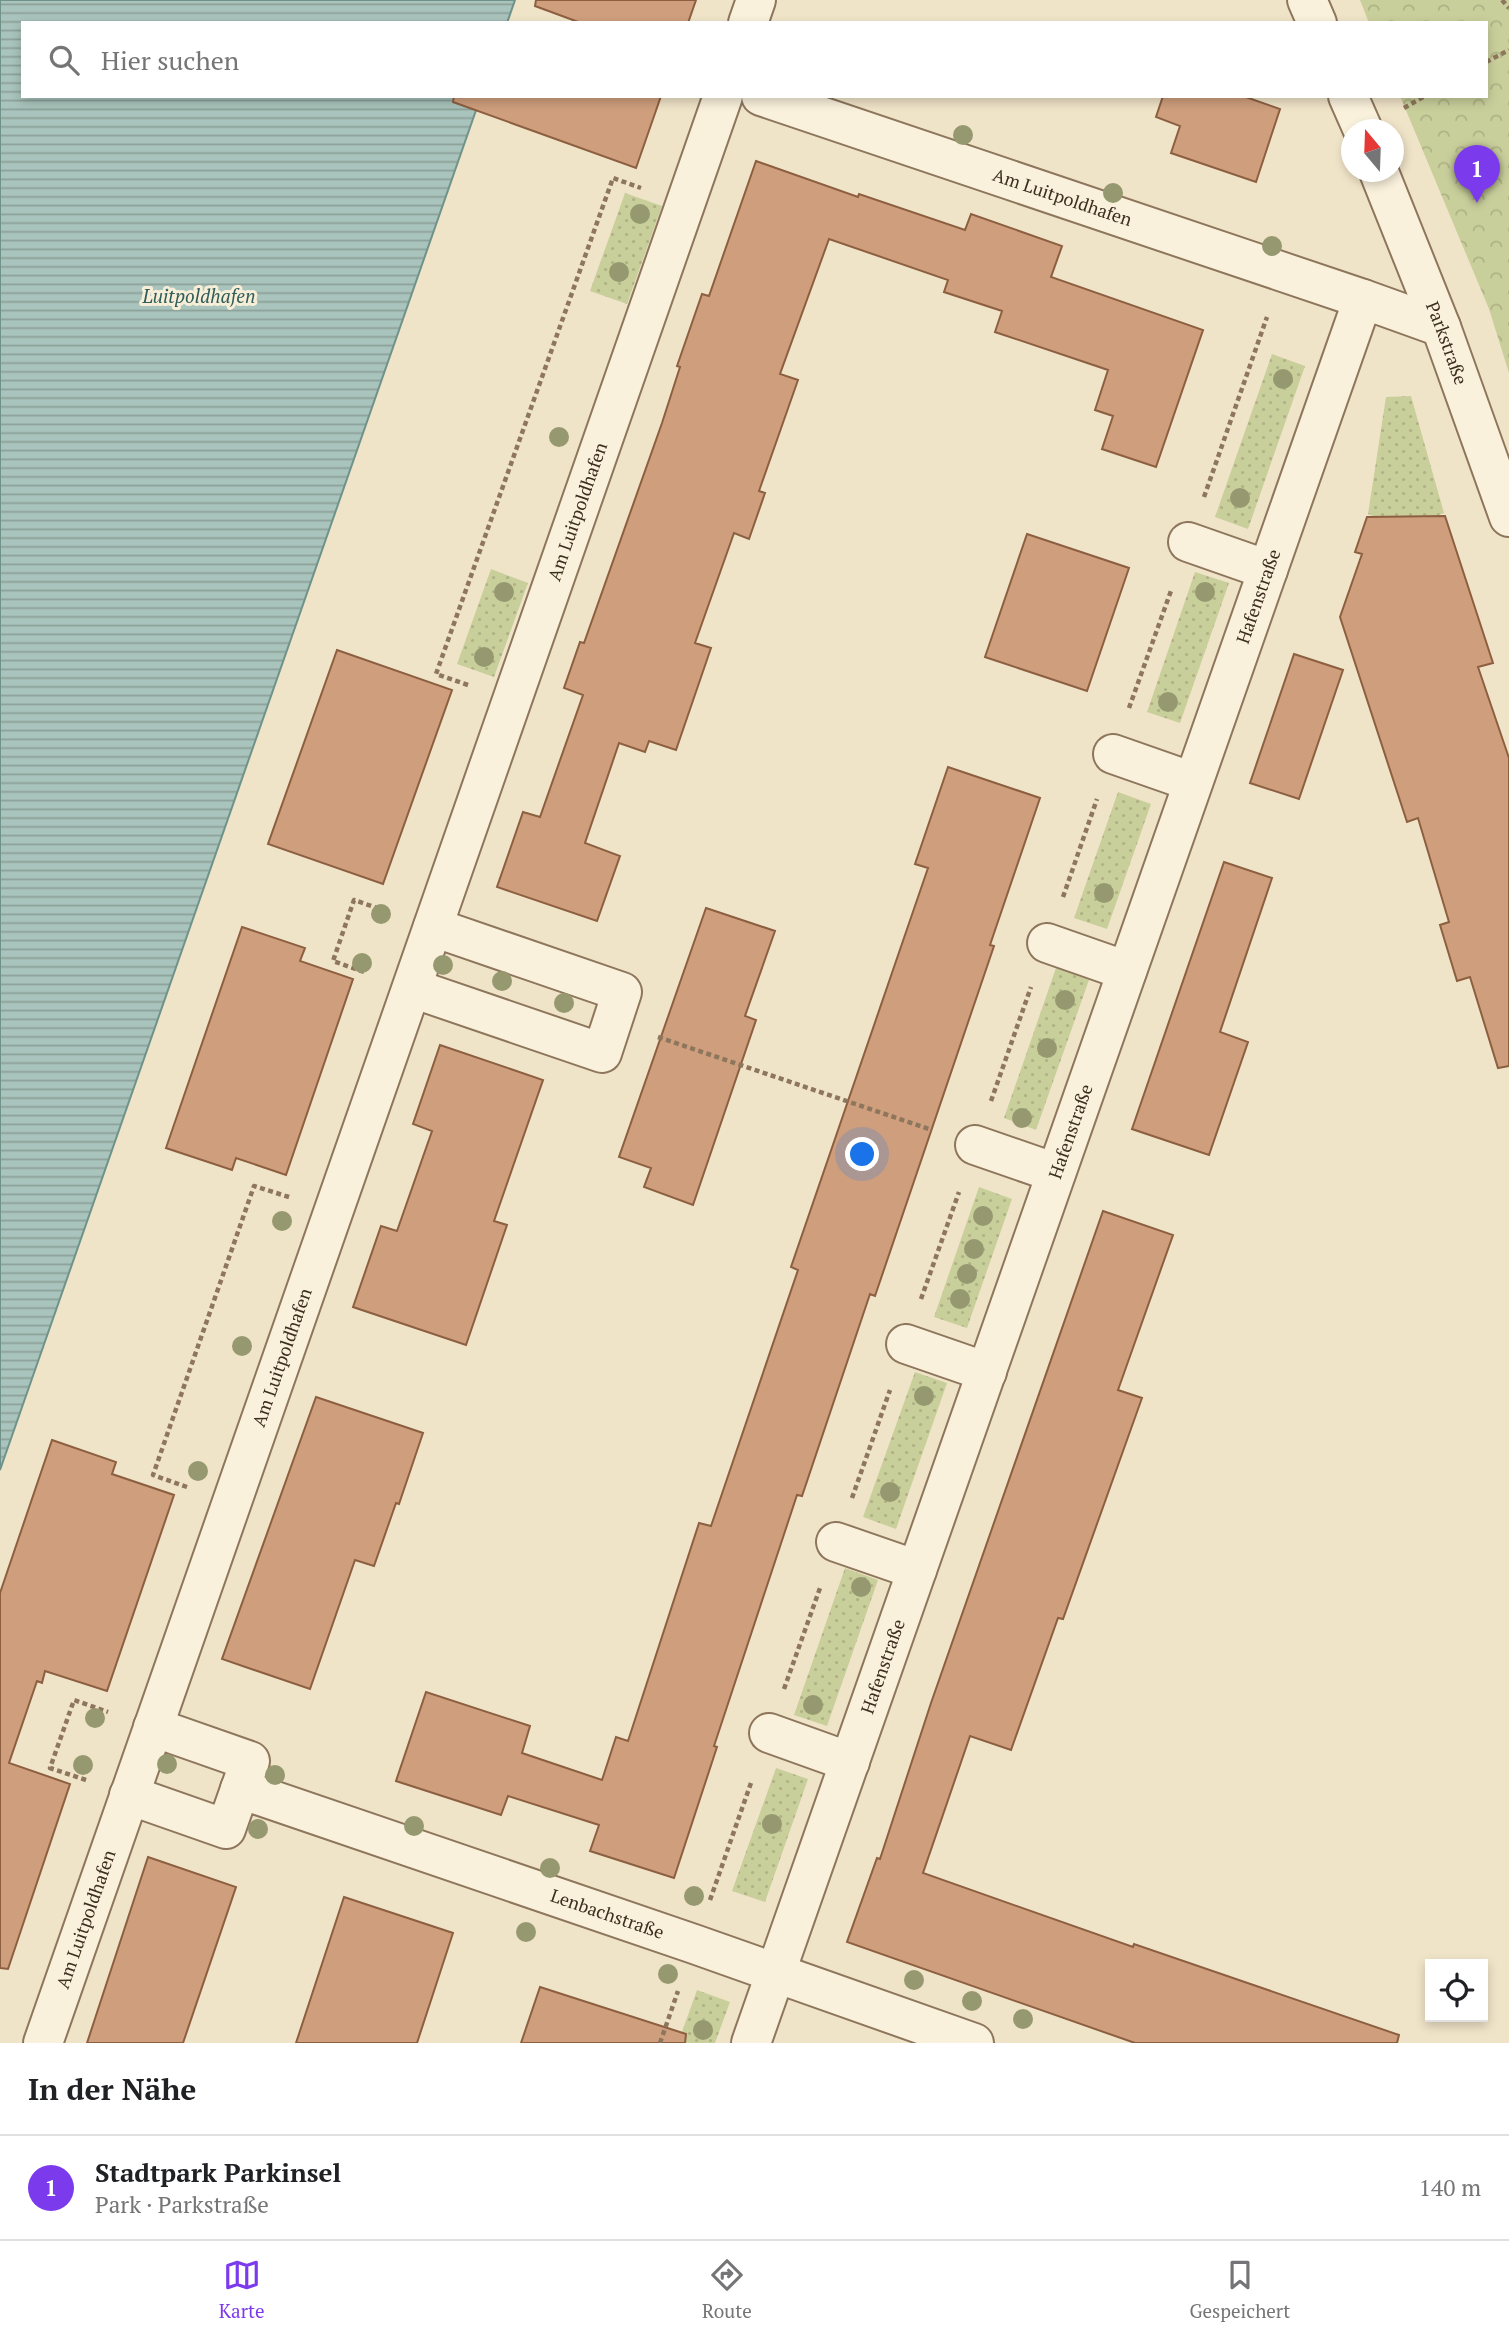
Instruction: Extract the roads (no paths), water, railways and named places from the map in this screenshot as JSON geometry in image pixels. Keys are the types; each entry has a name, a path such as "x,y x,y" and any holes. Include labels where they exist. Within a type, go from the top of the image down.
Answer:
{"street":[{"path":"749,21 756,0"},
{"path":"1307,0 1316,21"},
{"name":"Am Luitpoldhafen","path":"43,2043 722,98"},
{"name":"Am Luitpoldhafen","path":"767,98 1363,299"},
{"path":"1349,98 1358,119"},
{"name":"Parkstraße","path":"1383,182 1441,327 1509,517"},
{"path":"1363,299 1441,327"},
{"name":"Hafenstraße","path":"751,2043 1363,299"},
{"path":"1188,542 1268,570"},
{"path":"1113,754 1194,782"},
{"path":"412,988 602,1053 622,992 433,927"},
{"path":"1047,943 1127,971"},
{"path":"975,1145 1056,1173"},
{"path":"906,1344 987,1372"},
{"path":"836,1542 917,1570"},
{"path":"130,1795 226,1829 250,1761 153,1727"},
{"path":"769,1733 850,1762"},
{"name":"Lenbachstraße","path":"240,1789 974,2043"}],"water":[{"name":"Luitpoldhafen","path":"0,0 515,0 508,21 21,21 21,98 480,98 0,1470"}],"place":[{"name":"Stadtpark Parkinsel","path":"1477,203"}]}
